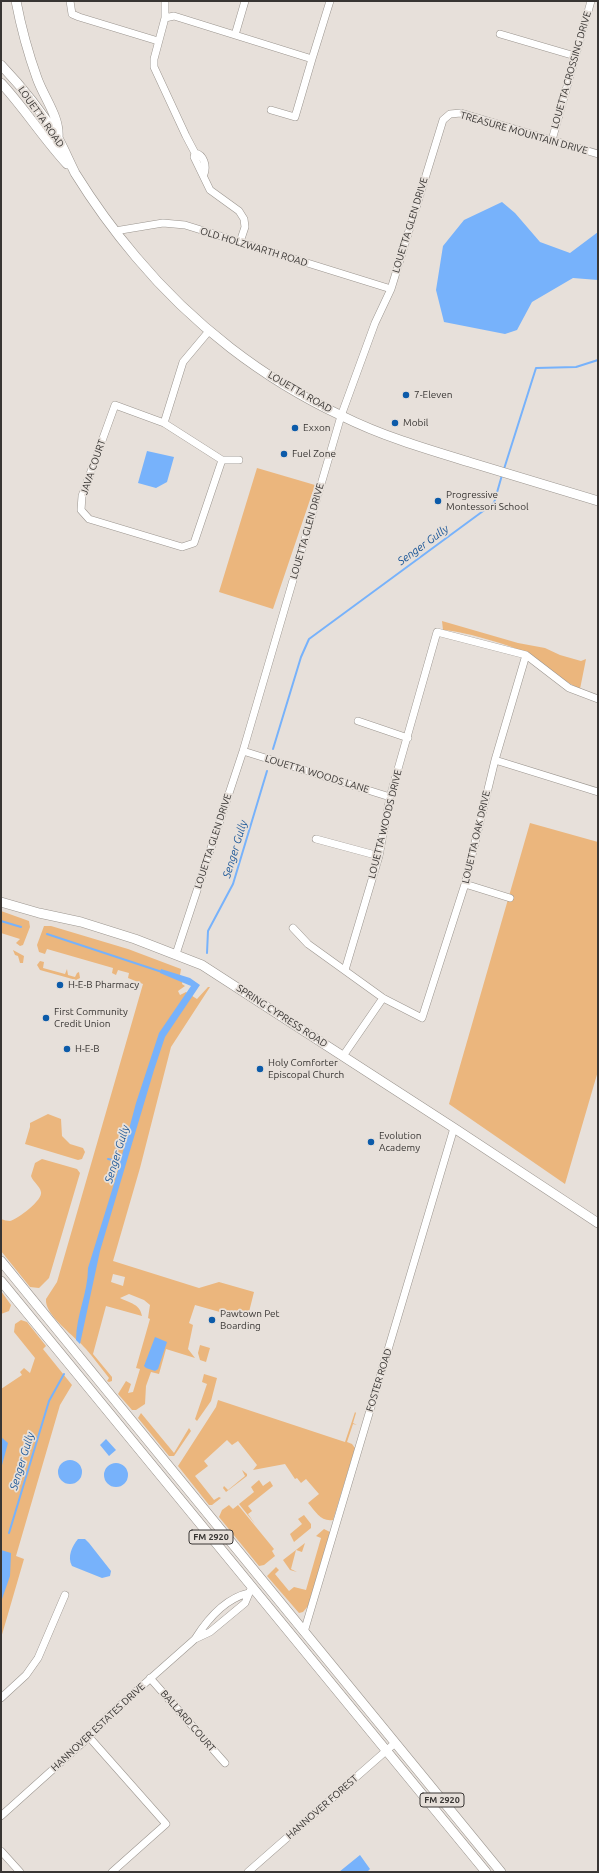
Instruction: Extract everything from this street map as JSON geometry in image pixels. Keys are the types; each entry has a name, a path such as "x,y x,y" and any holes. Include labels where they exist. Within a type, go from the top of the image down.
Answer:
{"main road":[{"path":"16,1 21,24 38,79 59,128 58,138"},
{"name":"LOUETTA ROAD","path":"1,65 24,91 58,138 75,172 116,232 150,274 209,331 247,361 290,388 341,416 394,438 598,500"},
{"name":"LOUETTA ROAD","path":"1,83 15,98 46,141 75,172"},
{"name":"SPRING CYPRESS ROAD","path":"1,902 39,913 81,922 135,939 202,965 231,982 598,1223"},
{"name":"FM 2920","path":"1,1262 501,1872"},
{"name":"FM 2920","path":"1,1281 251,1590 486,1872"}],"street":[{"path":"70,1 72,14 79,18 158,41"},
{"path":"165,1 165,18 158,41 154,59 154,67 195,153 194,156 201,172 204,174 210,190 239,211 244,219 245,227 240,242"},
{"path":"235,35 246,1"},
{"path":"271,110 295,117 330,1"},
{"name":"LOUETTA CROSSING DRIVE","path":"552,140 591,1"},
{"path":"165,18 174,16 312,59"},
{"path":"500,34 575,56"},
{"name":"TREASURE MOUNTAIN DRIVE","path":"450,114 461,113 598,154"},
{"name":"LOUETTA GLEN DRIVE","path":"176,954 243,751 341,416 374,323 391,289 441,125 443,120 450,114"},
{"name":"OLD HOLZWARTH ROAD","path":"116,232 150,224 171,223 185,225 391,289"},
{"path":"209,331 183,362 164,423 222,460 239,460"},
{"name":"JAVA COURT","path":"164,423 115,405 82,496 81,510 89,520 182,547 194,543 222,460"},
{"name":"LOUETTA WOODS DRIVE","path":"345,970 379,856 390,797 437,632 526,655"},
{"path":"526,655 569,688 598,699"},
{"name":"LOUETTA OAK DRIVE","path":"383,998 422,1018 465,884 495,760 526,655"},
{"path":"358,721 408,738"},
{"name":"LOUETTA WOODS LANE","path":"243,751 390,797"},
{"path":"495,760 598,792"},
{"path":"316,838 379,856"},
{"path":"465,884 510,898"},
{"path":"292,928 308,944 383,998 343,1056"},
{"name":"FOSTER ROAD","path":"304,1632 454,1128"},
{"name":"HANNOVER ESTATES DRIVE","path":"195,1639 204,1624 215,1614 238,1595 251,1590"},
{"name":"HANNOVER ESTATES DRIVE","path":"1,1816 89,1737 108,1716 150,1678 195,1639 210,1632 245,1603 251,1590"},
{"path":"1,1698 26,1674 38,1658 65,1595"},
{"name":"BALLARD COURT","path":"150,1678 225,1764"},
{"path":"89,1737 166,1824 112,1872"},
{"name":"HANNOVER FOREST","path":"248,1872 395,1743"},
{"path":"1,1851 20,1872"}],"shaded area":[{"path":"257,468 315,485 273,609 219,592"},
{"path":"442,621 518,643 545,648 560,655 581,661 586,659 580,689 565,681 517,649 484,638 460,632 443,630"},
{"path":"530,823 598,842 598,1071 565,1184 449,1104"},
{"path":"1,911 29,921 30,927 23,945 20,946 16,943 20,939 1,933"},
{"path":"44,926 51,926 128,949 181,969 180,975 183,978 182,984 185,986 178,991 180,995 186,992 197,999 208,987 210,987 171,1047 140,1168 113,1261 199,1288 219,1282 254,1292 248,1316 235,1312 234,1316 195,1305 189,1323 193,1325 188,1349 195,1358 166,1349 159,1374 151,1372 146,1386 145,1404 136,1410 132,1410 118,1394 126,1381 131,1384 128,1393 133,1392 140,1369 136,1368 150,1319 148,1318 150,1305 144,1300 129,1294 120,1298 137,1306 142,1316 106,1306 93,1354 112,1377 112,1381 109,1382 107,1381 109,1378 89,1352 55,1319 50,1312 46,1299 57,1282 143,984 128,978 129,973 118,970 116,975 112,973 113,968 47,949 45,954 39,952 37,945","holes":["113,1274 125,1277 123,1286 111,1282"]},
{"path":"13,950 24,956 23,963 20,963 18,956 15,955"},
{"path":"40,961 44,962 43,968 65,974 67,969 68,975 75,977 79,972 80,978 76,980 40,970 37,965"},
{"path":"48,1114 61,1119 62,1136 70,1144 83,1148 85,1152 82,1159 78,1160 25,1144 30,1123"},
{"path":"42,1159 77,1169 80,1173 49,1278 39,1288 30,1287 1,1251 1,1219 9,1221 14,1220 38,1200 41,1192 31,1176 35,1163"},
{"path":"1,1291 11,1305 9,1311 1,1314"},
{"path":"21,1320 27,1322 46,1346 43,1349 72,1385 60,1405 16,1556 24,1559 1,1638 1,1389 22,1375 20,1372 24,1368 30,1373 35,1358 14,1332 15,1324"},
{"path":"200,1345 210,1348 206,1362 200,1360 198,1353"},
{"path":"204,1374 217,1378 211,1401 197,1421 195,1419 207,1384 202,1382"},
{"path":"218,1400 345,1442 355,1412 356,1413 353,1423 357,1425 353,1424 347,1442 352,1444 355,1448 333,1520 322,1518 308,1503 319,1494 306,1479 301,1483 297,1478 295,1479 285,1464 253,1470 257,1465 238,1441 232,1445 227,1440 204,1461 208,1466 195,1476 214,1500 219,1497 221,1498 212,1505 209,1505 178,1466 216,1407"},
{"path":"141,1413 174,1453 189,1428 191,1431 174,1456 169,1456 138,1418"},
{"path":"242,1470 247,1474 247,1476 226,1492 223,1488 224,1486 228,1490 245,1476"},
{"path":"259,1480 263,1486 270,1481 273,1486 248,1506 252,1511 248,1514 255,1524 239,1504 254,1492 251,1487"},
{"path":"229,1505 233,1509 238,1505 274,1549 272,1551 275,1556 264,1565 259,1566 219,1517 222,1510"},
{"path":"304,1515 311,1524 311,1528 294,1542 290,1534 302,1524 298,1519"},
{"path":"324,1529 330,1532 308,1606 303,1612 299,1613 267,1576 276,1567 279,1570 275,1574 289,1591 294,1587 306,1590 321,1538 316,1536"},
{"path":"305,1543 302,1552 296,1550 291,1569 297,1572 290,1570 283,1560"}],"water":[{"path":"502,202 515,213 540,242 570,253 598,232 598,280 573,278 532,302 517,330 505,334 444,322 436,290 443,246 464,220"},
{"path":"147,451 174,457 167,482 156,488 138,483"},
{"path":"161,969 190,978 200,985 165,1037 100,1251 80,1344 76,1340 88,1268 117,1174 136,1103 159,1033 191,986 160,973"},
{"path":"155,1337 167,1342 158,1369 155,1371 144,1366"},
{"path":"1,1437 8,1443 1,1469"},
{"path":"106,1439 116,1450 109,1456 100,1445"},
{"path":"70,1460 79,1463 82,1472 79,1481 70,1484 61,1481 58,1472 61,1463"},
{"path":"116,1463 125,1466 128,1475 125,1484 116,1487 107,1484 104,1475 107,1466"},
{"path":"78,1539 85,1539 89,1543 111,1571 110,1576 102,1578 72,1566 70,1555"},
{"path":"1,1550 11,1553 10,1576 1,1602"},
{"path":"360,1855 370,1869 367,1872 339,1872"}],"waterway":[{"name":"Senger Gully","path":"504,469 536,368 576,367 598,360"},
{"name":"Senger Gully","path":"273,749 301,657 309,639 494,503 502,475"},
{"name":"Senger Gully","path":"207,953 208,931 233,884 267,771"},
{"path":"1,921 21,927"},
{"path":"47,934 162,972"},
{"path":"108,1159 123,1162"},
{"name":"Senger Gully","path":"9,1533 49,1401 64,1374"}],"place":[{"name":"7-Eleven","path":"406,395"},
{"name":"Mobil","path":"395,423"},
{"name":"Exxon","path":"295,428"},
{"name":"Fuel Zone","path":"284,454"},
{"name":"Progressive Montessori School","path":"438,501"},
{"name":"H-E-B Pharmacy","path":"60,985"},
{"name":"First Community Credit Union","path":"46,1018"},
{"name":"H-E-B","path":"67,1049"},
{"name":"Holy Comforter Episcopal Church","path":"260,1069"},
{"name":"Evolution Academy","path":"371,1142"},
{"name":"Pawtown Pet Boarding","path":"212,1320"}]}
